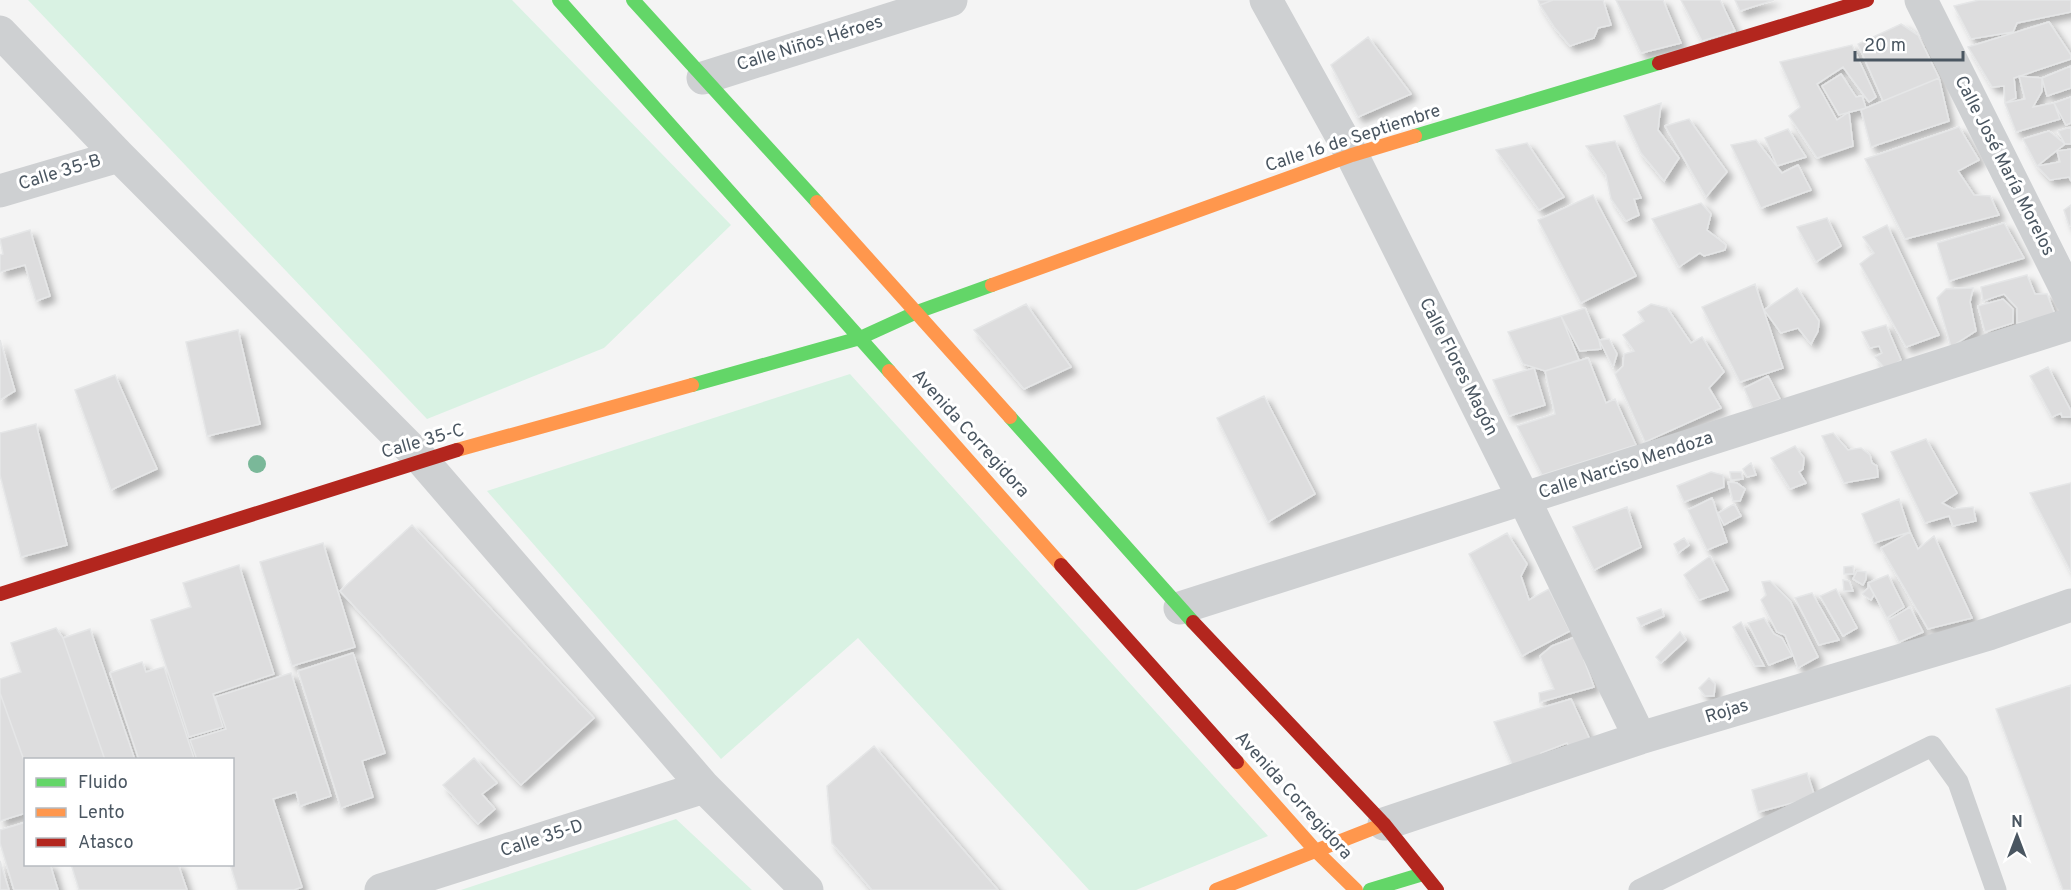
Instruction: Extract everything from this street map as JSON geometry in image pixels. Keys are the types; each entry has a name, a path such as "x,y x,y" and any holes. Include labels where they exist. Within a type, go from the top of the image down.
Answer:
{"street":[{"name":"Avenida Corregidora","path":"559,0 1316,850 1356,890"},
{"path":"633,0 917,312 1180,608 1384,824 1437,890"},
{"name":"Calle Niños Héroes","path":"703,78 951,0"},
{"name":"Calle Flores Magón","path":"1266,0 1352,155 1524,499 1640,738"},
{"name":"Calle 16 de Septiembre","path":"860,338 917,312 1352,155 1867,0"},
{"name":"Calle José María Morelos","path":"1921,0 2071,299"},
{"path":"0,33 119,156 422,460 704,787 807,890"},
{"name":"Calle 35-B","path":"0,191 119,156"},
{"name":"Calle Narciso Mendoza","path":"1180,608 2071,324"},
{"name":"Calle 35-C","path":"0,594 422,460 860,338"},
{"name":"Rojas","path":"1384,824 1640,738 1989,634 2071,605"},
{"name":"Calle 35-D","path":"381,890 704,787"},
{"path":"1216,890 1384,824"},
{"path":"1370,890 1423,874"}],"lane":[{"path":"1639,890 1932,746 1958,782 1996,890"}],"green space":[{"path":"28,0 512,0 731,225 604,348 427,419"},
{"path":"850,374 1268,836 1136,890 1089,890 858,638 721,759 487,491"},
{"path":"676,819 752,890 461,890"}],"building":[{"path":"1538,0 1553,0 1540,5"},
{"path":"1553,0 1603,0 1611,25 1598,28 1594,38 1570,46 1540,5"},
{"path":"1616,0 1663,0 1681,43 1641,53"},
{"path":"1681,0 1720,0 1735,31 1702,41"},
{"path":"1735,0 1774,0 1740,11"},
{"path":"1979,0 2071,0 2071,12 2017,23 2013,32 1971,39 1954,6"},
{"path":"2049,22 2071,55 2071,59 2014,78 2016,98 2005,103 2004,86 1992,87 1968,47"},
{"path":"1901,24 1918,35 1939,78 1883,101 1858,44"},
{"path":"1368,37 1411,94 1358,117 1331,65"},
{"path":"1852,45 1876,97 1869,102 1843,67 1817,84 1837,120 1849,112 1853,146 1817,158 1789,116 1800,107 1780,62"},
{"path":"2071,66 2071,88 2047,96 2042,78"},
{"path":"1841,74 1856,97 1862,96 1866,108 1839,115 1822,86"},
{"path":"2019,76 2042,78 2042,91 2033,107 2054,103 2060,119 2016,132 2005,103 2025,99"},
{"path":"1939,78 1949,121 1871,147 1861,110"},
{"path":"2071,97 2071,123 2066,125 2054,103"},
{"path":"1661,103 1658,130 1679,158 1664,181 1641,153 1624,116"},
{"path":"1689,119 1727,172 1706,197 1665,126"},
{"path":"1959,127 1979,160 1958,171 1974,195 1990,196 1999,215 1905,239 1865,159"},
{"path":"2071,127 2071,144 2065,144 2058,131"},
{"path":"1788,129 1806,157 1777,166 1765,138"},
{"path":"2049,131 2065,144 2037,166 2023,139"},
{"path":"1756,140 1782,173 1798,165 1811,190 1761,208 1731,145"},
{"path":"1615,141 1641,198 1634,199 1639,215 1626,221 1611,199 1606,175 1586,146"},
{"path":"1527,143 1564,197 1539,210 1496,150"},
{"path":"2071,149 2071,181 2069,177 2050,180 2037,166 2060,162 2057,151"},
{"path":"1593,195 1636,276 1581,303 1538,220"},
{"path":"1701,203 1711,214 1707,230 1726,245 1725,250 1704,256 1700,253 1679,267 1652,219"},
{"path":"2071,205 2071,225 2069,226 2064,210"},
{"path":"1827,218 1841,246 1816,262 1797,227"},
{"path":"2004,223 2024,258 1949,281 1937,243"},
{"path":"1887,225 1939,335 1906,347 1860,264 1874,253 1863,237"},
{"path":"30,230 50,296 36,301 25,265 0,272 0,255 3,254 0,239"},
{"path":"2027,275 2035,294 2047,294 2056,317 2017,323 2017,308 2004,294 1983,301 1981,287"},
{"path":"1755,284 1783,368 1740,382 1702,307"},
{"path":"1797,288 1819,321 1818,331 1811,344 1798,328 1781,333 1764,310"},
{"path":"1973,288 1970,302 1976,331 1951,347 1937,298 1946,289"},
{"path":"2003,299 2013,309 2013,323 1985,332 1978,306"},
{"path":"1026,304 1071,367 1024,389 974,330"},
{"path":"1651,304 1667,308 1691,343 1702,337 1724,372 1709,388 1721,408 1645,442 1615,374 1623,366 1624,354 1634,351 1623,335 1644,321 1638,312"},
{"path":"1585,308 1601,349 1580,351 1561,316"},
{"path":"1561,316 1579,360 1545,371 1523,364 1508,332"},
{"path":"1886,325 1901,360 1886,370 1875,357 1882,353 1879,346 1870,348 1862,332"},
{"path":"238,330 260,424 207,436 186,342"},
{"path":"1609,339 1617,354 1613,367 1599,340"},
{"path":"0,340 15,391 0,400"},
{"path":"1588,358 1606,403 1615,399 1636,445 1542,475 1517,426 1555,414 1545,371"},
{"path":"2048,367 2071,411 2071,417 2062,417 2061,413 2052,417 2030,376"},
{"path":"1534,368 1545,405 1509,416 1493,380"},
{"path":"115,375 157,469 111,490 75,390"},
{"path":"1768,376 1780,399 1753,409 1744,388"},
{"path":"1264,396 1315,494 1268,522 1217,418"},
{"path":"36,424 67,545 21,557 0,475 0,433"},
{"path":"1833,433 1848,450 1861,448 1870,455 1872,463 1877,466 1878,477 1844,483 1822,436"},
{"path":"1926,439 1957,493 1942,503 1953,509 1973,507 1976,521 1953,526 1949,516 1925,523 1891,452"},
{"path":"1795,446 1804,458 1803,469 1799,472 1806,483 1790,489 1771,458"},
{"path":"1751,463 1756,475 1747,477 1743,469"},
{"path":"1711,472 1723,475 1724,487 1684,502 1677,486"},
{"path":"1730,472 1741,472 1743,479 1731,480"},
{"path":"1728,482 1737,483 1745,489 1740,501 1733,501"},
{"path":"2071,483 2071,572 2030,493"},
{"path":"1712,498 1727,542 1707,550 1688,510"},
{"path":"1899,499 1910,532 1874,543 1862,514"},
{"path":"1734,504 1741,516 1724,525 1718,513"},
{"path":"1627,507 1641,547 1594,570 1573,527"},
{"path":"412,525 594,718 521,785 340,591"},
{"path":"1910,532 1918,549 1934,536 1972,618 1928,629 1881,548"},
{"path":"1507,533 1527,564 1521,576 1529,600 1549,589 1570,631 1522,656 1469,554"},
{"path":"1684,538 1689,545 1678,553 1674,544"},
{"path":"323,543 355,647 292,666 260,562"},
{"path":"1710,556 1728,590 1699,600 1684,575"},
{"path":"239,565 274,674 213,694 223,727 189,737 151,620 191,607 183,583"},
{"path":"1853,566 1854,574 1844,574 1844,567"},
{"path":"1857,571 1866,572 1863,585 1853,579"},
{"path":"1888,575 1904,607 1887,618 1868,583"},
{"path":"1843,580 1849,581 1853,591 1844,591"},
{"path":"1770,581 1790,601 1818,657 1798,668 1785,635 1777,632 1761,600 1766,595 1762,582"},
{"path":"1868,584 1874,595 1871,600 1862,594 1868,588"},
{"path":"1836,589 1857,628 1843,636 1820,596"},
{"path":"1812,593 1839,640 1819,645 1795,598"},
{"path":"1910,607 1923,632 1899,642 1888,620"},
{"path":"1661,609 1664,616 1641,626 1637,618"},
{"path":"1764,618 1774,634 1782,638 1792,656 1769,665 1748,623"},
{"path":"1741,622 1764,666 1755,666 1733,627"},
{"path":"56,628 63,638 104,758 24,758 24,760 0,693 0,679 21,672 11,643"},
{"path":"90,629 134,758 104,758 63,638"},
{"path":"1680,632 1686,640 1661,663 1656,657"},
{"path":"1583,634 1595,654 1584,660 1594,687 1540,702 1539,693 1554,689 1540,656 1552,646"},
{"path":"353,653 385,753 362,761 373,797 341,808 298,671"},
{"path":"142,662 146,672 164,667 194,758 138,758 110,673"},
{"path":"291,673 331,796 300,806 296,792 273,799 302,887 294,890 238,890 231,866 234,866 234,758 196,758 190,740 226,729 215,697"},
{"path":"1709,678 1715,684 1714,696 1705,696 1699,688"},
{"path":"2071,685 2071,890 2063,890 1996,709"},
{"path":"0,693 24,760 24,814 0,821"},
{"path":"1571,699 1593,746 1572,753 1567,743 1541,753 1541,762 1517,776 1494,722"},
{"path":"874,746 998,890 872,890 832,843 827,786"},
{"path":"474,758 497,783 482,794 495,809 478,824 443,785"},
{"path":"1807,773 1815,797 1758,812 1752,790"},
{"path":"24,823 24,866 51,866 58,890 14,890 0,843 0,830"},
{"path":"0,861 9,890 0,890"},
{"path":"72,866 179,866 187,890 79,890"}],"traffic: fast":[{"path":"559,0 889,371"},
{"path":"633,0 817,202"},
{"path":"1415,136 1659,63"},
{"path":"692,385 860,338 917,312 992,285"},
{"path":"1010,417 1193,622"},
{"path":"1370,890 1423,874"}],"traffic: slow":[{"path":"992,285 1352,155 1415,136"},
{"path":"817,202 1010,417"},
{"path":"889,371 1061,565"},
{"path":"457,450 692,385"},
{"path":"1237,762 1315,850 1356,890"},
{"path":"1216,890 1384,824"}],"traffic: jam":[{"path":"1659,63 1867,0"},
{"path":"0,594 457,450"},
{"path":"1061,565 1237,762"},
{"path":"1193,622 1384,824 1437,890"}]}
